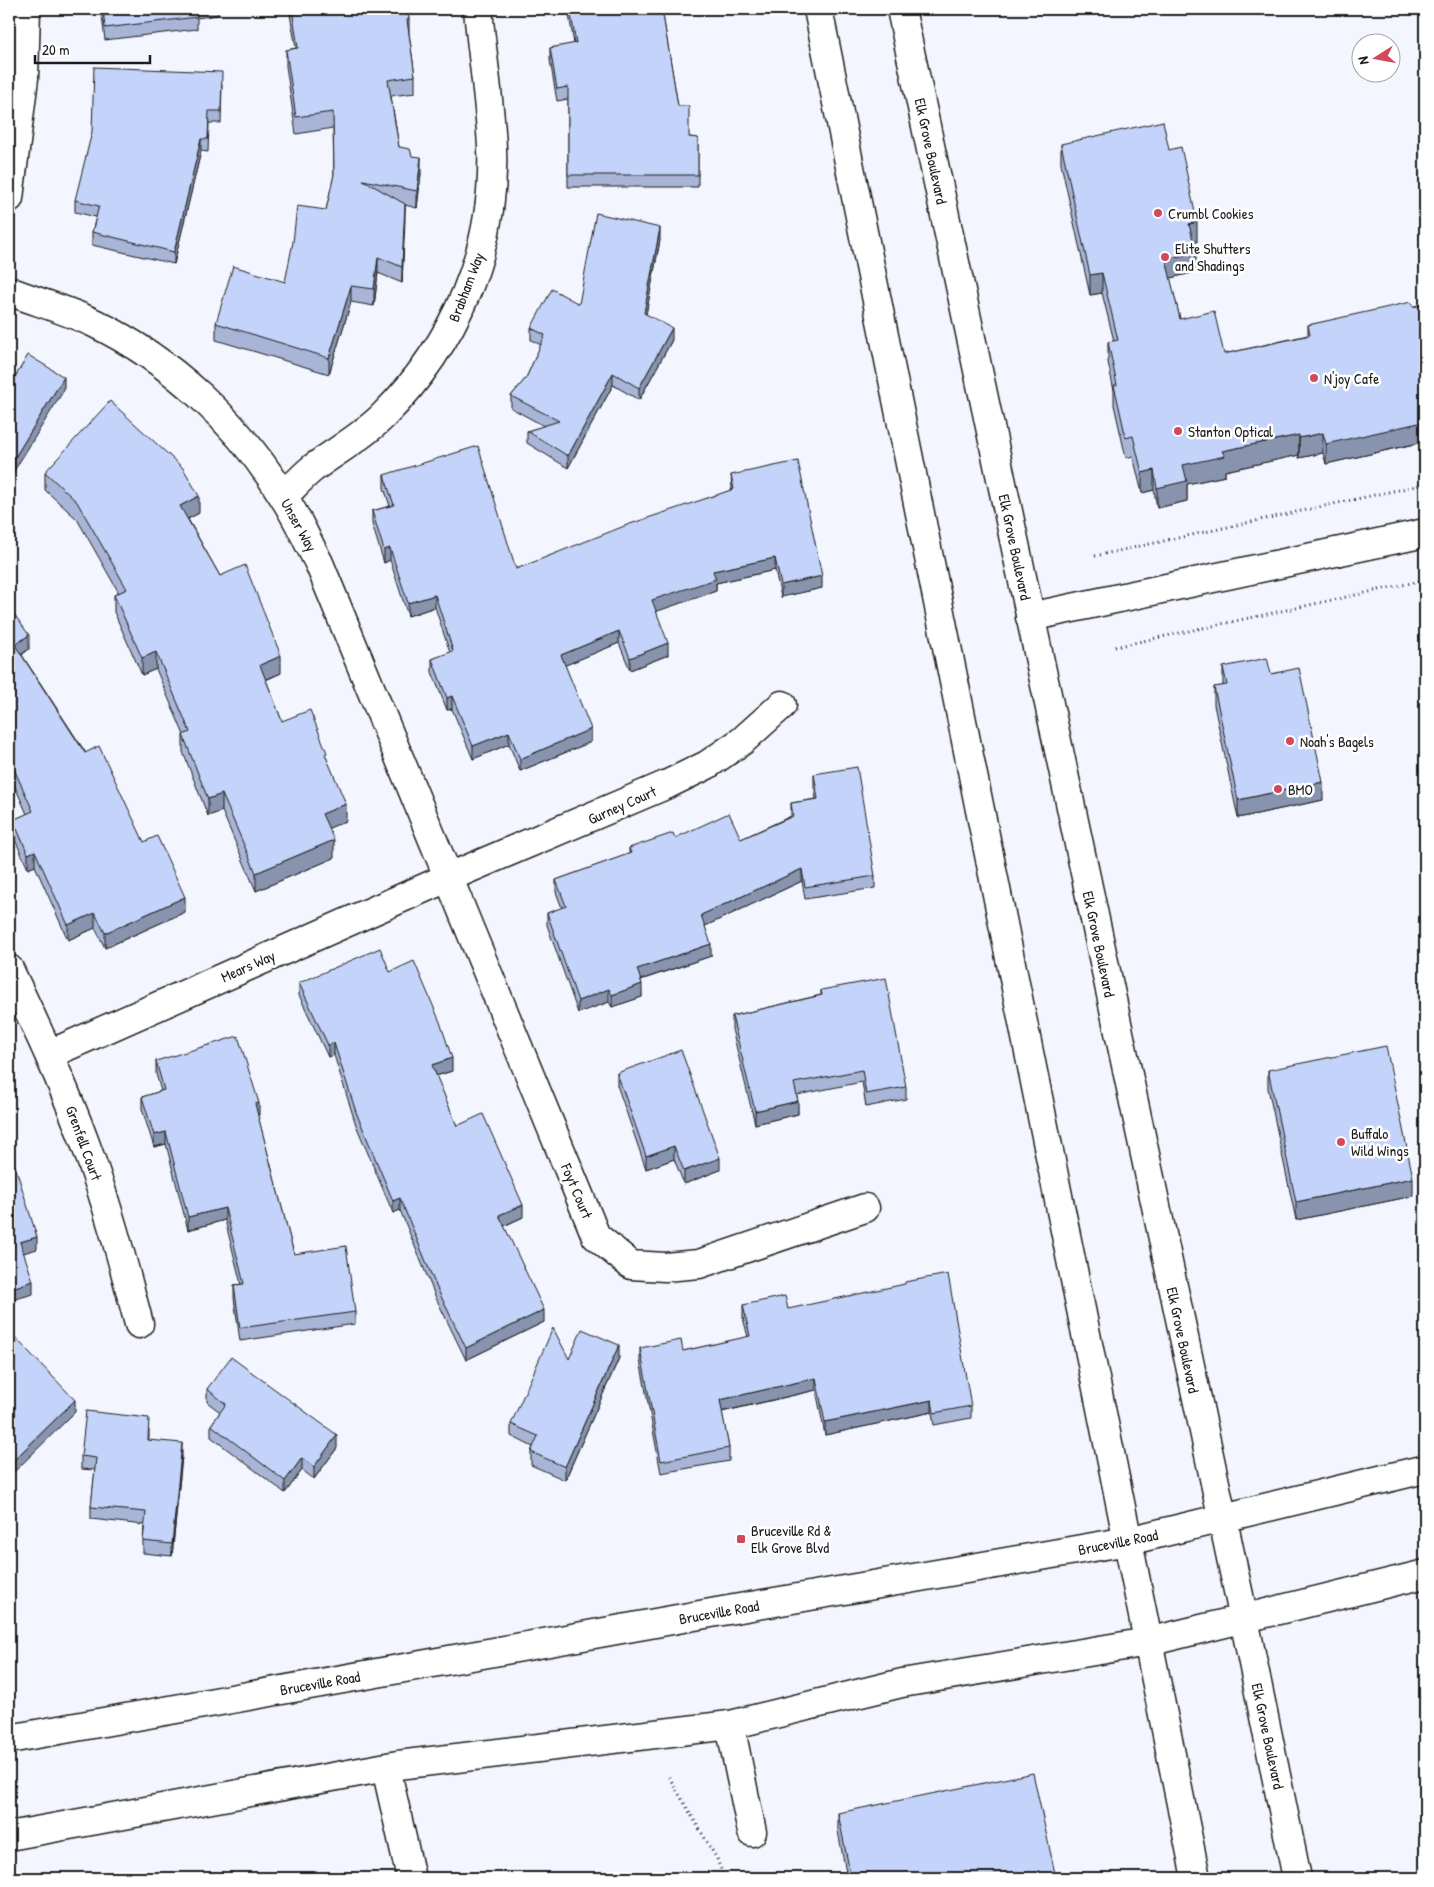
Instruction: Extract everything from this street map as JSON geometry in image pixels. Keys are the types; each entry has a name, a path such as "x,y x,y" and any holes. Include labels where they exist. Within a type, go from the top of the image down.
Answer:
{"main road":[{"path":"9,198 24,78 26,9"},
{"name":"Brabham Way","path":"284,496 313,468 349,444 382,418 412,386 437,352 458,314 468,290 485,233 492,191 492,147 478,9"},
{"path":"818,9 1196,1878"},
{"name":"Elk Grove Boulevard","path":"901,9 1221,1519 1244,1619 1297,1878"},
{"name":"Unser Way","path":"9,291 94,323 167,368 200,396 257,459 284,496 319,563 447,878"},
{"path":"1030,618 1425,532"},
{"name":"Gurney Court","path":"447,878 568,828 707,765 742,741 782,705"},
{"name":"Mears Way","path":"50,1054 447,878"},
{"name":"Foyt Court","path":"447,878 596,1236 631,1265 665,1267 699,1264 865,1208"},
{"name":"Grenfell Court","path":"9,969 50,1054 85,1143 119,1246 139,1324"},
{"name":"Bruceville Road","path":"9,1739 720,1611 1128,1541 1425,1469"},
{"path":"9,1836 386,1768 730,1725 902,1683 1148,1642 1425,1574"},
{"path":"730,1725 752,1832"},
{"path":"386,1768 411,1878"}],"path":[{"path":"1095,556 1425,484"},
{"path":"1115,647 1425,580"},
{"path":"669,1777 717,1859 724,1878"}],"building":[{"path":"103,9 196,9 197,17 105,28"},
{"path":"292,9 407,9 409,19 407,20 415,76 388,80 399,147 410,149 412,156 421,157 417,191 363,180 405,204 402,267 378,257 374,289 351,286 329,358 216,323 233,266 285,282 293,242 297,206 326,210 334,174 333,112 296,117 286,50 298,48"},
{"path":"570,9 662,9 678,106 689,106 689,137 698,138 698,175 568,175 568,87 557,89 550,48 576,43"},
{"path":"94,67 222,72 221,111 209,111 208,139 201,139 174,252 92,232 99,206 75,200 92,132"},
{"path":"1163,121 1169,150 1181,147 1197,222 1189,224 1196,252 1166,259 1180,319 1214,311 1224,354 1310,335 1308,325 1411,302 1413,307 1425,304 1425,412 1420,413 1423,422 1326,444 1323,433 1299,438 1299,435 1222,451 1225,456 1183,465 1187,481 1157,488 1154,470 1142,473 1133,436 1126,438 1114,385 1117,385 1108,342 1118,340 1102,273 1090,275 1061,144"},
{"path":"596,213 660,228 644,313 672,328 639,388 613,373 568,456 527,431 559,421 511,396 526,378 545,335 531,328 552,289 579,304"},
{"path":"28,355 64,377 9,467 9,373 15,377"},
{"path":"110,401 183,468 199,496 180,506 220,576 245,565 281,656 260,665 282,721 310,710 327,753 325,754 346,804 322,814 334,840 256,873 222,794 208,799 183,735 190,732 156,652 142,658 114,595 127,589 77,502 45,472"},
{"path":"478,446 516,569 627,525 734,489 731,475 798,461 822,576 781,585 775,558 713,571 716,579 652,600 668,643 630,658 619,631 561,655 591,729 520,759 509,732 473,746 452,696 447,698 432,659 453,651 435,595 408,603 390,548 384,550 372,511 394,505 384,475"},
{"path":"9,607 29,635 15,645 85,753 99,746 144,842 157,836 185,897 105,933 95,913 68,925 35,851 28,854 13,820 33,811 9,758"},
{"path":"1267,658 1271,674 1299,668 1323,782 1238,800 1214,687 1227,685 1223,667"},
{"path":"857,767 875,876 805,887 802,869 701,915 711,944 637,969 642,984 612,995 609,989 578,1001 547,913 566,906 556,880 631,853 629,848 673,833 675,838 729,813 741,839 793,816 791,803 818,799 814,774"},
{"path":"380,948 390,972 414,961 440,1022 452,1058 432,1065 457,1126 483,1114 523,1205 499,1215 544,1310 466,1348 436,1286 400,1198 393,1201 356,1112 334,1043 328,1045 299,983"},
{"path":"886,978 906,1087 866,1094 862,1070 794,1083 798,1101 755,1111 732,1016 822,995 821,990"},
{"path":"238,1036 259,1103 255,1104 294,1254 346,1246 355,1312 240,1328 234,1285 244,1284 225,1208 188,1217 166,1132 154,1135 142,1097 164,1090 156,1061"},
{"name":"Buffalo Wild Wings","path":"1386,1046 1413,1178 1296,1202 1268,1070"},
{"path":"681,1050 720,1158 684,1171 674,1146 646,1156 617,1073"},
{"path":"9,1146 37,1237 20,1242 33,1281 9,1289"},
{"path":"948,1274 971,1406 934,1413 932,1400 825,1422 816,1378 720,1400 729,1448 661,1461 640,1348 681,1340 683,1351 750,1336 743,1305 785,1296 788,1309"},
{"path":"553,1328 569,1359 582,1329 619,1345 565,1467 531,1452 538,1436 511,1424"},
{"path":"9,1331 75,1400 9,1465"},
{"path":"231,1357 337,1435 314,1467 302,1458 285,1481 211,1425 226,1404 207,1389"},
{"path":"86,1411 149,1418 148,1440 182,1443 172,1544 143,1541 146,1512 91,1507 96,1458 81,1456"},
{"path":"1033,1773 1056,1878 851,1878 838,1813"}],"place":[{"name":"Crumbl Cookies","path":"1158,213"},
{"name":"Elite Shutters and Shadings","path":"1165,257"},
{"name":"N'joy Cafe","path":"1314,378"},
{"name":"Stanton Optical","path":"1178,431"},
{"name":"Noah's Bagels","path":"1290,741"},
{"name":"BMO","path":"1278,789"},
{"name":"Buffalo Wild Wings","path":"1341,1142"},
{"name":"Bruceville Rd & Elk Grove Blvd","path":"741,1539"}]}
